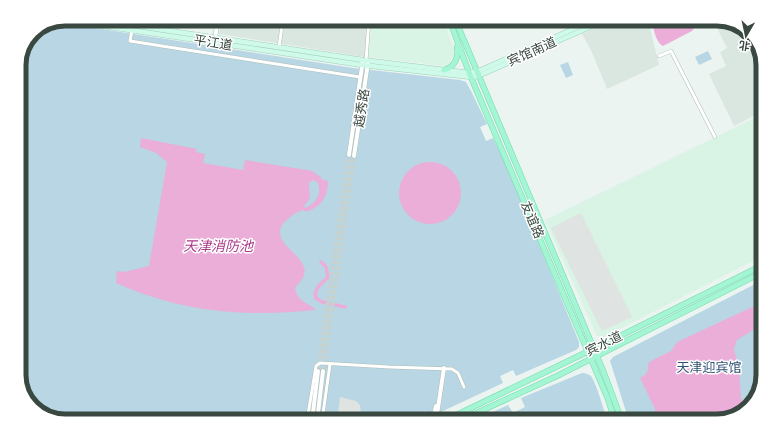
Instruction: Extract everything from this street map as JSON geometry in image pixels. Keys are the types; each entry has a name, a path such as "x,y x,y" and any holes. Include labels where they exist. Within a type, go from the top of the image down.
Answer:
{"main road":[{"name":"平江道","path":"104,26 366,62"},
{"name":"平江道","path":"137,26 279,47 366,62"},
{"name":"友谊路","path":"451,26 470,75 608,399 613,414"},
{"name":"友谊路","path":"458,26 597,356 620,414"},
{"name":"宾馆南道","path":"477,74 581,26"},
{"name":"宾馆南道","path":"477,74 591,26"},
{"path":"444,70 452,66 458,57 458,49 454,34"},
{"path":"366,62 444,70 470,75"},
{"path":"366,62 470,75 477,74"},
{"name":"宾水道","path":"459,414 756,268"},
{"name":"宾水道","path":"474,414 597,356 756,276"}],"street":[{"path":"216,38 217,26"},
{"path":"279,47 283,26"},
{"path":"366,62 369,26"},
{"path":"132,30 130,42 360,77"},
{"path":"659,56 671,51 715,137"},
{"name":"越秀路","path":"349,155 360,77 366,62"},
{"name":"越秀路","path":"354,156 366,62"},
{"path":"308,414 316,366 320,363 452,370 456,372 464,387"},
{"path":"323,414 330,364"},
{"path":"434,414 443,369"},
{"path":"437,414 443,369"},
{"path":"313,414 318,371"},
{"path":"318,414 324,371"}],"shaded area":[{"path":"221,26 367,26 365,57 219,34"},
{"path":"370,26 446,26 456,54 446,66 368,57"},
{"path":"600,26 651,26 659,65 607,89 591,50 582,34"},
{"path":"716,26 727,27 737,31 743,36 754,52 756,62 756,115 734,126 709,74 726,66 720,52 727,48"},
{"path":"756,117 756,260 604,337 597,336 545,220"},
{"path":"581,213 632,317 602,331 551,228"},
{"path":"340,397 356,401 360,405 361,414 338,414"}],"green space":[{"path":"60,26 82,26 353,68 460,80 466,82 487,124 480,127 486,141 493,138 509,170 579,342 579,347 576,350 516,376 513,370 500,376 503,383 437,414 426,414 425,411 418,414 60,414 45,409 37,403 28,388 26,378 26,62 27,55 34,41 45,31 52,28"},
{"path":"708,51 712,59 699,65 695,57"},
{"path":"568,62 573,75 566,78 560,65"},
{"name":"天津迎宾馆","path":"756,284 756,380 751,395 745,403 737,409 722,414 627,414 610,361 613,357"},
{"path":"582,373 591,376 605,414 488,414 508,405 513,413 525,407 521,398"}],"water":[{"path":"654,26 694,26 692,31 663,46 658,42"},
{"name":"天津消防池","path":"141,138 197,149 196,152 205,154 203,163 243,170 245,160 313,171 321,177 321,179 328,181 327,191 323,200 313,209 307,211 301,210 286,220 281,227 280,234 282,240 303,264 305,271 303,278 295,288 296,293 301,299 316,310 264,313 190,307 141,293 116,283 117,271 124,272 149,266 167,162 156,153 140,147","holes":["313,180 317,182 319,186 319,194 315,201 305,208 304,206 310,198 309,183"]},
{"path":"424,162 436,162 452,171 459,181 461,193 459,205 452,215 436,224 424,224 413,219 404,210 399,199 399,187 404,176 413,167"},
{"path":"756,305 756,328 737,340 734,349 739,368 741,398 743,404 737,409 722,414 655,414 655,409 640,378 647,373 649,362 671,351 677,342"}],"waterway":[{"path":"321,262 326,267 328,277 317,289 315,295 316,298 322,302 345,307"}],"tunnel":[{"path":"318,371 349,155"},
{"path":"323,371 354,156"}]}
